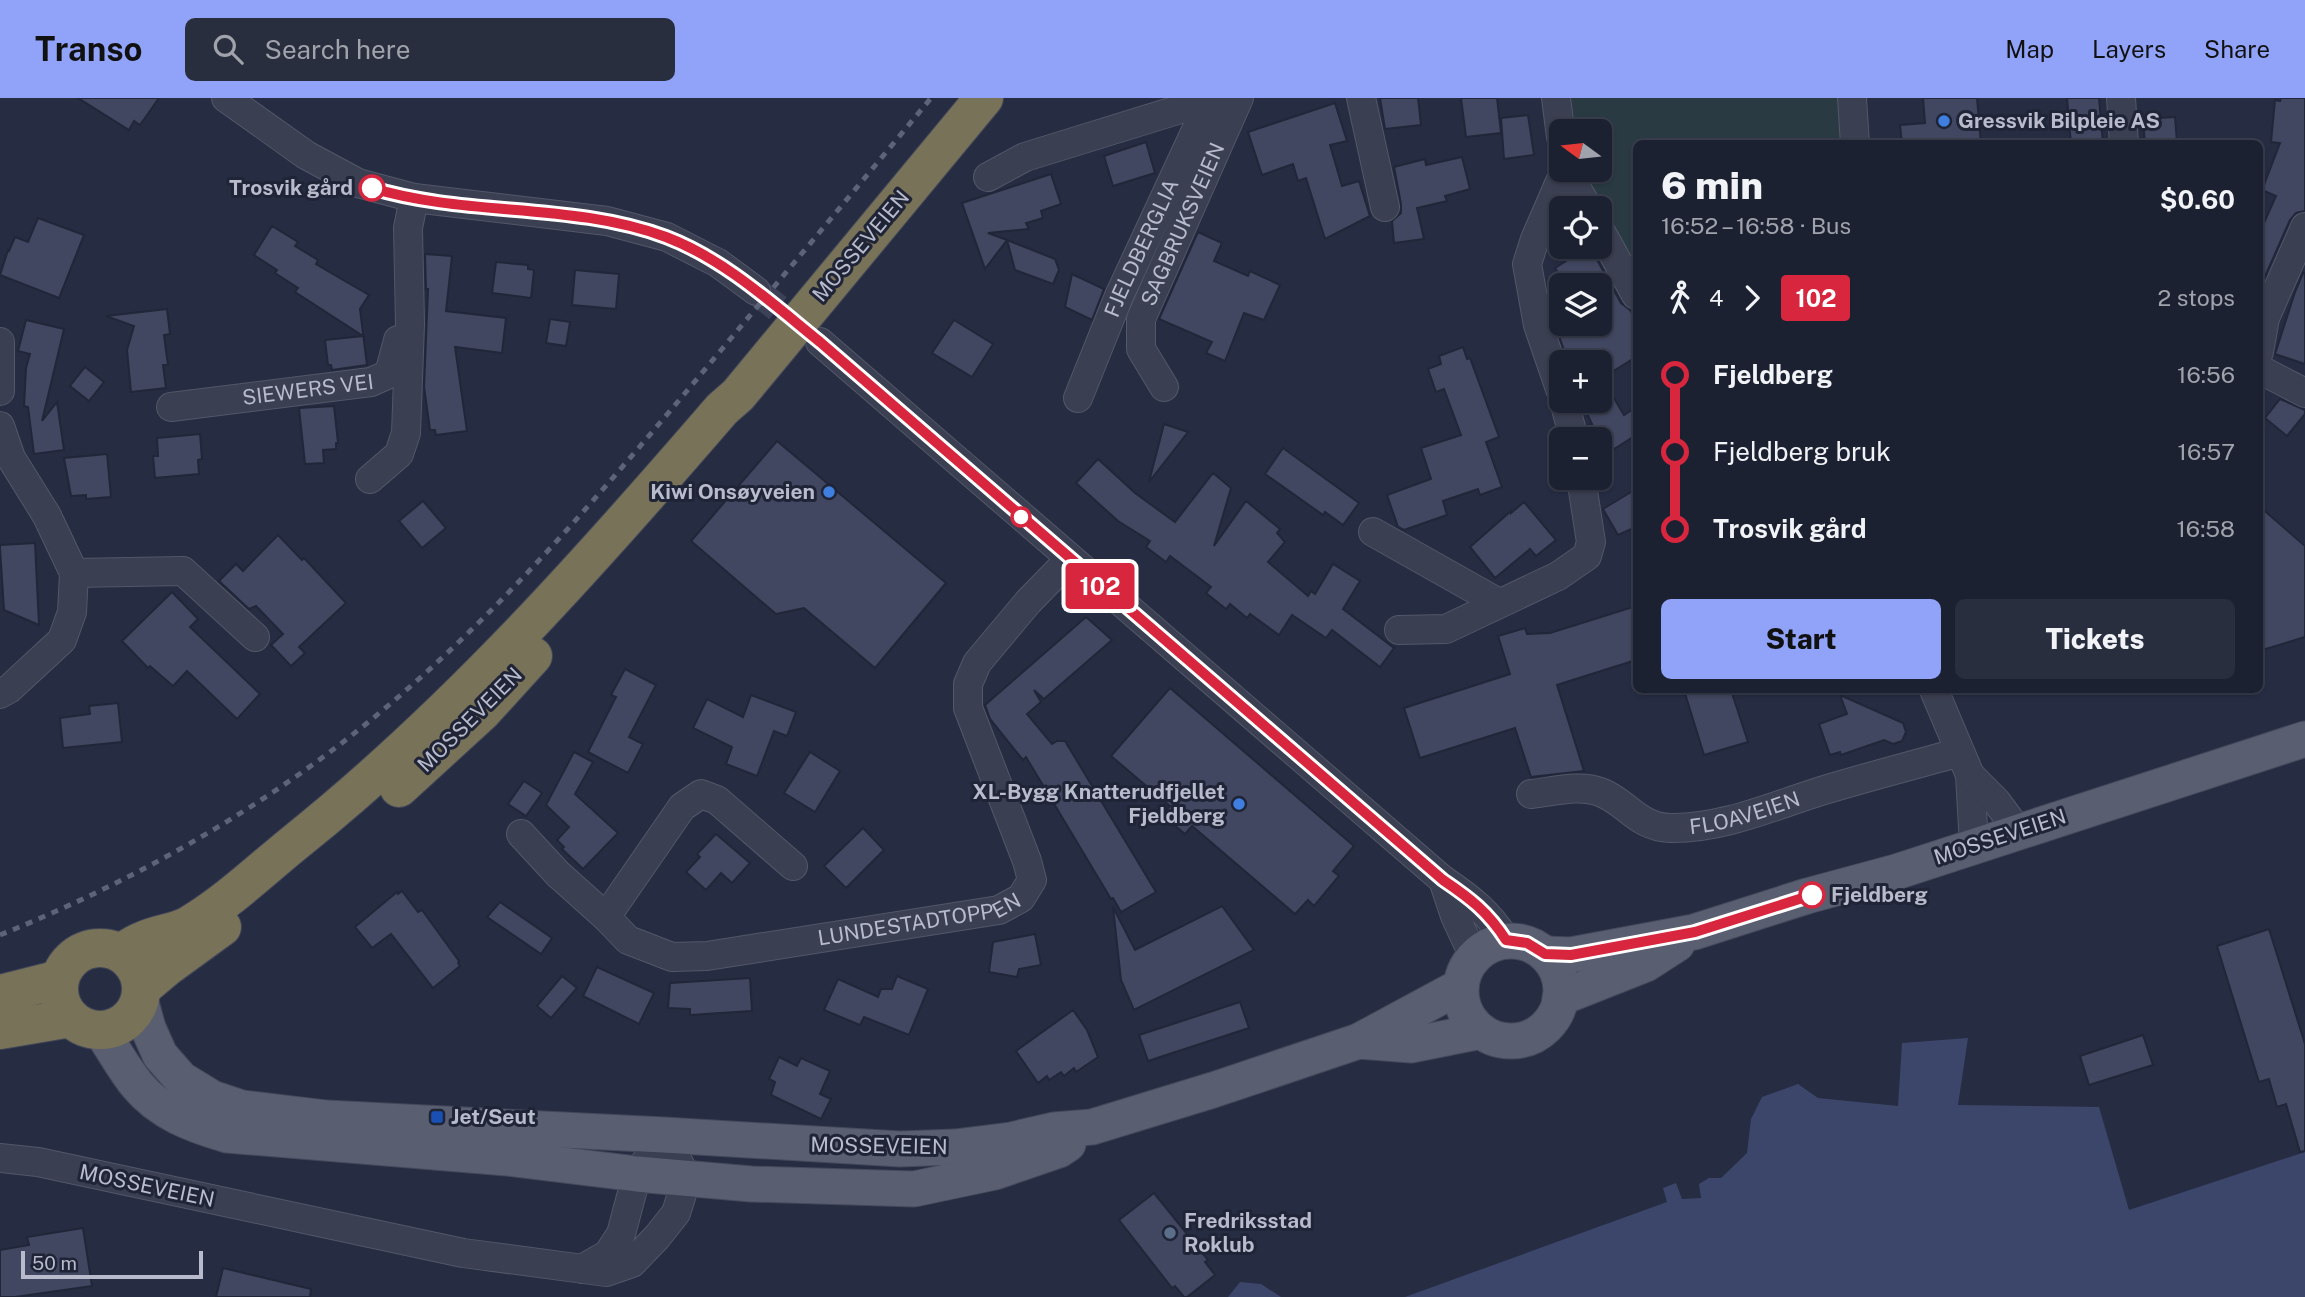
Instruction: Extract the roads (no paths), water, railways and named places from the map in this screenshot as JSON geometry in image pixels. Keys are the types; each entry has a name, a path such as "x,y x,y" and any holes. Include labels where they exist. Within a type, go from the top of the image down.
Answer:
{"highway":[{"name":"MOSSEVEIEN","path":"121,953 145,939 166,935 188,925 356,794 530,626 722,409 738,395 984,98"},
{"name":"MOSSEVEIEN","path":"141,994 167,967 370,815 482,712 545,643 732,418 738,395"},
{"path":"0,1030 121,1024 136,1009 141,994 136,968 121,953 100,947 79,953 64,968 60,979 61,1000 86,1024"},
{"path":"0,994 60,979"}],"main road":[{"name":"MOSSEVEIEN","path":"1545,954 1571,955 1695,932 1896,872 2305,739"},
{"name":"MOSSEVEIEN","path":"1560,998 1646,964 1695,932"},
{"path":"1506,940 1527,943 1545,954 1555,966 1560,982 1560,998 1550,1021 1535,1034 1516,1041 1498,1039 1481,1031 1469,1019 1462,1003 1467,971 1489,946 1506,940"},
{"name":"MOSSEVEIEN","path":"141,994 148,1028 160,1055 181,1079 212,1098 242,1108 326,1118 900,1150 955,1147 1010,1140 1054,1130 1092,1127 1213,1090 1359,1041 1467,971"},
{"name":"MOSSEVEIEN","path":"86,1024 158,1106 192,1124 227,1135 507,1158 637,1174 751,1184 914,1189 995,1172 1059,1150 1092,1127"},
{"name":"MOSSEVEIEN","path":"1359,1041 1411,1045 1481,1031"}],"street":[{"path":"226,98 306,155 358,183 414,198 607,221 667,237 718,263 756,291"},
{"name":"SAGBRUKSVEIEN","path":"1164,387 1141,349 1140,319 1239,98"},
{"path":"1360,98 1385,207"},
{"path":"1556,98 1559,119"},
{"path":"1852,98 1855,140"},
{"path":"2121,98 2124,140"},
{"path":"988,177 1025,157 1213,99"},
{"name":"FJELDBERGLIA","path":"1078,398 1119,296 1213,99"},
{"path":"1549,358 1538,326 1527,264 1560,182"},
{"name":"SIEWERS VEI","path":"370,479 399,454 406,433 410,324 408,228 414,198"},
{"path":"2263,329 2265,318 2305,226"},
{"path":"1612,252 1633,290"},
{"name":"SIEWERS VEI","path":"171,407 371,382 389,374 398,338 410,324"},
{"path":"0,342 0,391"},
{"path":"820,342 1443,880 1477,904 1493,919 1506,940"},
{"path":"2263,371 2305,393"},
{"path":"0,426 11,458 47,516 74,573 72,612 62,640 9,689 0,694"},
{"path":"1399,630 1446,629 1558,576 1587,556 1591,542 1583,490"},
{"path":"1373,532 1499,603"},
{"name":"LUNDESTADTOPPEN","path":"521,835 628,940 672,957 707,956 999,910 1021,898 1032,880 968,708 968,684 977,663 1028,602 1070,559"},
{"path":"74,573 183,571 255,636"},
{"path":"1935,693 1965,763 1974,845"},
{"path":"1965,763 2019,832"},
{"name":"FLOAVEIEN","path":"1531,794 1594,790 1609,796 1649,824 1666,828 1686,828 1965,763"},
{"path":"606,917 682,807 701,794 717,800 793,866"},
{"path":"1443,880 1455,916 1467,971"},
{"path":"582,1269 608,1254 621,1234 637,1174 664,1135 687,1178"},
{"name":"MOSSEVEIEN","path":"0,1158 38,1162 463,1253 606,1272 632,1263 657,1237 676,1213 687,1178"}],"water":[{"path":"1968,1038 1958,1105 2099,1107 2129,1210 2305,1152 2305,1297 1405,1297 1667,1202 1663,1188 1676,1183 1682,1199 1701,1198 1699,1184 1709,1178 1721,1178 1747,1153 1751,1119 1762,1097 1798,1084 1818,1098 1898,1106 1902,1043"},
{"path":"1240,1282 1261,1284 1281,1297 1228,1297"}],"tunnel":[{"path":"756,291 812,335"}],"railway":[{"path":"0,935 110,886 217,828 318,761 412,685 485,616 588,506 931,98"}],"place":[{"name":"Gressvik Bilpleie AS","path":"1944,121"},
{"name":"Trosvik gård","path":"372,188"},
{"name":"Kiwi Onsøyveien","path":"829,492"},
{"name":"XL-Bygg Knatterudfjellet Fjeldberg","path":"1239,804"},
{"name":"Fjeldberg","path":"1812,895"},
{"name":"Jet/Seut","path":"437,1117"},
{"name":"Fredriksstad Roklub","path":"1170,1233"}]}
